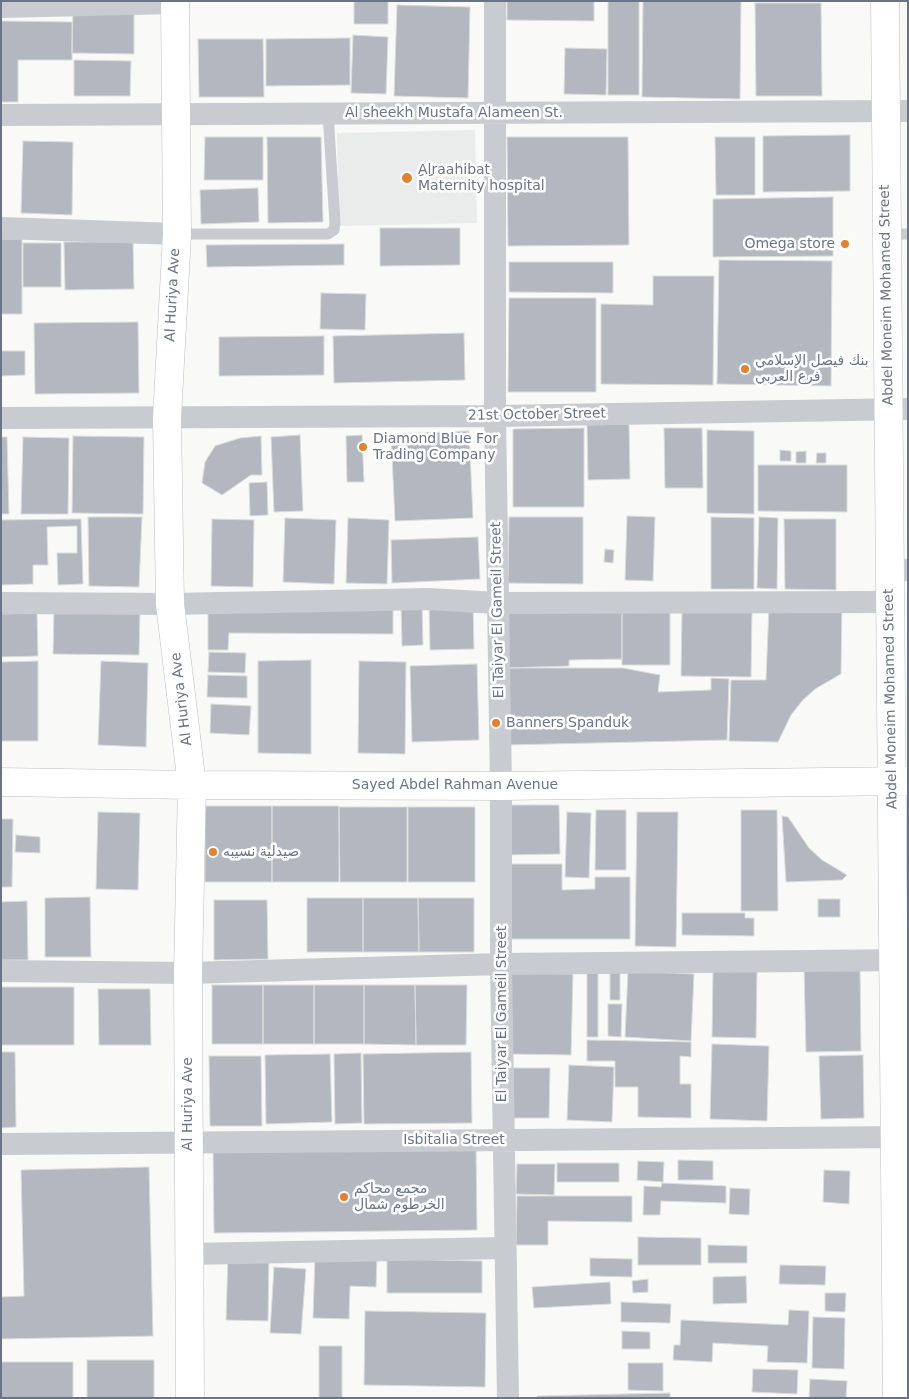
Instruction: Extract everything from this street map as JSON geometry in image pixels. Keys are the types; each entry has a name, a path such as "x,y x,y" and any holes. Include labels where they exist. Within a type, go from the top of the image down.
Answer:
{"street":[{"name":"El Taiyar El Gameil Street","path":"495,1 495,416 497,603 502,786 501,964 508,1398"},
{"name":"Abdel Moneim Mohamed Street","path":"884,1 897,111 899,570 890,602 900,781 902,1303 897,1398"},
{"path":"1,7 175,2"},
{"name":"Al Huriya Ave","path":"175,2 177,114 176,234 167,418 170,604 192,785 188,973 190,1398"},
{"name":"Al sheekh Mustafa Alameen St.","path":"1,115 897,111"},
{"path":"1,228 176,234"},
{"name":"21st October Street","path":"1,418 495,416 898,409"},
{"path":"1,603 170,604 420,599 497,603 890,602"},
{"name":"Sayed Abdel Rahman Avenue","path":"1,782 502,786 900,781"},
{"path":"1,971 188,973 501,964 900,960"},
{"name":"Isbitalia Street","path":"1,1144 901,1137"},
{"path":"189,1254 505,1248"}],"lane":[{"path":"176,234 328,234 334,230 328,114"}],"shaded area":[{"name":"ِِAِِlraahibat Maternity hospital","path":"475,130 477,223 339,226 337,133"}],"building":[{"path":"354,1 388,1 388,24 354,24"},
{"path":"507,1 594,1 594,21 507,20"},
{"path":"608,1 639,1 639,95 608,95"},
{"path":"643,1 741,1 740,99 642,97"},
{"path":"755,3 821,3 822,96 756,96"},
{"path":"397,5 470,7 468,98 394,96"},
{"path":"73,10 134,10 134,54 72,53"},
{"path":"1,21 72,22 72,60 18,60 18,102 1,102"},
{"path":"353,35 388,37 386,94 351,93"},
{"path":"350,38 350,85 266,86 266,39"},
{"path":"198,39 263,39 264,97 199,97"},
{"path":"565,48 607,49 606,95 564,94"},
{"path":"74,60 131,61 130,96 74,96"},
{"path":"850,135 850,191 763,192 763,136"},
{"path":"205,137 263,137 263,180 204,180"},
{"path":"267,137 321,137 323,222 268,223"},
{"path":"507,137 628,137 629,245 508,246"},
{"path":"715,137 755,137 755,195 716,195"},
{"path":"23,141 73,142 72,215 21,213"},
{"path":"258,188 259,222 201,224 200,190"},
{"path":"833,197 833,256 713,257 713,199"},
{"path":"380,228 460,228 460,265 380,266"},
{"path":"1,239 22,239 22,314 1,314"},
{"path":"64,242 133,242 134,289 65,290"},
{"path":"23,243 61,243 61,287 23,287"},
{"path":"344,244 344,265 207,267 206,245"},
{"path":"719,260 832,261 831,386 717,384"},
{"path":"509,262 613,262 613,293 509,292"},
{"path":"653,276 714,276 713,385 601,384 601,304 653,305"},
{"path":"321,293 366,294 365,330 320,329"},
{"path":"509,298 596,298 596,392 508,392"},
{"path":"138,322 139,393 35,394 34,323"},
{"path":"464,333 465,380 334,383 333,336"},
{"path":"324,336 324,375 219,376 219,337"},
{"path":"1,351 25,351 25,375 1,376"},
{"path":"629,424 630,479 588,480 587,425"},
{"path":"584,428 584,507 513,507 513,429"},
{"path":"664,428 702,428 703,488 665,488"},
{"path":"707,430 754,431 754,514 707,513"},
{"path":"469,431 473,518 395,521 391,434"},
{"path":"300,435 303,511 274,512 271,437"},
{"path":"362,435 364,482 347,482 346,436"},
{"path":"73,436 144,437 143,514 72,513"},
{"path":"261,436 262,475 251,475 222,495 202,483 205,462 215,446 240,438"},
{"path":"1,437 7,437 9,514 1,514"},
{"path":"23,437 69,438 68,514 21,514"},
{"path":"780,450 791,451 791,461 780,461"},
{"path":"806,451 806,463 796,463 796,452"},
{"path":"817,453 826,453 826,463 816,463"},
{"path":"758,465 847,465 847,512 758,511"},
{"path":"267,482 268,515 250,516 249,483"},
{"path":"627,516 655,517 653,581 625,580"},
{"path":"88,517 142,517 139,587 89,586"},
{"path":"509,517 583,517 583,584 508,583"},
{"path":"711,517 754,518 754,589 711,589"},
{"path":"759,517 778,518 777,589 757,588"},
{"path":"285,518 336,520 334,584 283,582"},
{"path":"348,518 389,520 387,584 346,583"},
{"path":"81,519 83,584 58,585 57,553 77,553 77,526 47,527 48,565 33,565 33,584 1,585 1,520"},
{"path":"212,519 254,520 253,587 211,586"},
{"path":"784,519 836,519 836,590 785,589"},
{"path":"478,537 480,579 392,583 391,540"},
{"path":"605,549 614,550 613,563 604,562"},
{"path":"422,603 423,645 402,646 401,604"},
{"path":"473,603 474,649 430,650 429,604"},
{"path":"842,604 841,674 815,689 802,701 791,715 778,742 729,741 731,680 766,680 769,605"},
{"path":"208,607 393,608 393,634 229,633 228,650 208,650"},
{"path":"622,607 622,659 569,660 569,666 506,668 504,610"},
{"path":"622,607 670,608 670,665 622,665"},
{"path":"682,609 752,611 751,677 681,676"},
{"path":"54,610 140,612 139,655 53,654"},
{"path":"37,613 38,656 1,657 1,614"},
{"path":"209,652 246,653 245,673 208,672"},
{"path":"311,660 311,754 258,753 258,661"},
{"path":"38,661 38,741 1,741 1,662"},
{"path":"101,661 148,663 146,747 98,745"},
{"path":"359,661 406,662 405,754 358,753"},
{"path":"477,664 479,740 412,742 410,666"},
{"path":"505,668 623,668 660,675 658,692 711,690 711,678 729,679 727,740 506,745"},
{"path":"208,675 247,676 247,698 207,697"},
{"path":"211,704 251,706 249,735 210,733"},
{"path":"505,805 559,805 560,854 506,855"},
{"path":"205,806 272,806 272,882 205,882"},
{"path":"272,806 339,806 339,882 272,882"},
{"path":"339,807 407,807 407,882 340,882"},
{"path":"408,807 475,807 475,882 408,882"},
{"path":"596,810 626,810 626,870 595,870"},
{"path":"741,810 777,810 778,911 741,911"},
{"path":"98,812 140,813 138,890 96,889"},
{"path":"567,812 591,813 589,878 565,877"},
{"path":"637,812 678,812 676,947 635,946"},
{"path":"782,816 788,817 809,848 822,860 847,875 842,880 786,882"},
{"path":"1,819 13,819 12,887 1,887"},
{"path":"16,835 40,837 40,853 15,852"},
{"path":"509,864 562,864 562,890 595,889 595,877 630,877 630,939 509,939"},
{"path":"90,897 91,957 45,957 45,898"},
{"path":"307,898 363,898 363,952 307,952"},
{"path":"363,898 418,898 419,952 363,952"},
{"path":"418,898 474,898 474,952 419,952"},
{"path":"818,899 840,899 840,917 818,917"},
{"path":"214,900 267,900 268,959 214,960"},
{"path":"27,901 28,960 1,960 1,902"},
{"path":"682,913 745,913 745,918 754,918 754,936 682,935"},
{"path":"860,967 861,1051 806,1052 804,968"},
{"path":"610,970 620,970 620,1000 610,1000"},
{"path":"628,971 694,974 691,1041 625,1037"},
{"path":"713,971 757,971 756,1038 712,1037"},
{"path":"587,972 598,972 598,1037 587,1037"},
{"path":"510,973 573,974 571,1055 509,1054"},
{"path":"212,985 263,985 263,1044 212,1044"},
{"path":"263,985 314,985 314,1044 263,1044"},
{"path":"314,985 364,985 364,1044 314,1044"},
{"path":"364,985 415,985 416,1045 364,1044"},
{"path":"415,985 467,985 466,1045 416,1045"},
{"path":"1,987 74,987 74,1045 1,1045"},
{"path":"98,989 150,989 151,1045 99,1045"},
{"path":"608,1004 622,1004 621,1037 608,1036"},
{"path":"587,1040 691,1042 691,1057 680,1056 680,1084 691,1084 691,1118 638,1117 638,1087 615,1087 615,1061 587,1061"},
{"path":"712,1044 769,1046 767,1121 710,1119"},
{"path":"1,1052 15,1052 16,1127 1,1128"},
{"path":"471,1052 472,1123 364,1124 363,1054"},
{"path":"361,1053 362,1123 335,1124 334,1054"},
{"path":"330,1054 332,1122 266,1124 265,1055"},
{"path":"863,1055 864,1118 821,1119 819,1056"},
{"path":"209,1056 261,1056 262,1126 210,1126"},
{"path":"569,1065 614,1067 612,1122 567,1120"},
{"path":"513,1068 550,1068 549,1118 512,1118"},
{"path":"476,1144 477,1230 214,1233 213,1147"},
{"path":"678,1160 713,1161 713,1180 678,1180"},
{"path":"638,1161 664,1162 663,1182 637,1180"},
{"path":"557,1163 619,1163 619,1182 557,1182"},
{"path":"517,1164 555,1164 554,1195 516,1194"},
{"path":"149,1167 153,1336 1,1339 1,1297 24,1296 21,1170"},
{"path":"824,1170 850,1171 849,1204 823,1202"},
{"path":"662,1183 726,1186 726,1203 661,1201 660,1215 643,1215 644,1186 661,1187"},
{"path":"730,1188 750,1189 749,1215 729,1214"},
{"path":"517,1196 632,1196 632,1222 548,1221 548,1245 516,1245"},
{"path":"638,1237 701,1238 701,1265 638,1265"},
{"path":"708,1245 747,1246 747,1263 708,1263"},
{"path":"228,1254 269,1255 268,1321 226,1320"},
{"path":"315,1256 377,1258 376,1287 350,1286 349,1319 313,1318"},
{"path":"590,1258 632,1259 632,1277 590,1276"},
{"path":"387,1259 482,1261 482,1293 387,1293"},
{"path":"780,1265 826,1266 825,1285 779,1284"},
{"path":"274,1267 306,1269 301,1334 270,1333"},
{"path":"746,1276 747,1303 713,1304 713,1277"},
{"path":"648,1279 648,1292 633,1293 632,1281"},
{"path":"610,1282 611,1304 534,1308 532,1287"},
{"path":"825,1293 846,1293 845,1312 825,1311"},
{"path":"621,1302 671,1304 670,1323 621,1322"},
{"path":"789,1310 809,1311 807,1363 767,1362 768,1346 713,1343 712,1362 673,1360 674,1345 680,1345 681,1320 788,1325"},
{"path":"365,1311 486,1313 485,1387 364,1385"},
{"path":"813,1317 845,1318 844,1369 812,1368"},
{"path":"622,1331 650,1332 650,1349 622,1349"},
{"path":"319,1346 342,1346 342,1398 319,1398"},
{"path":"87,1360 154,1360 154,1398 87,1398"},
{"path":"1,1362 73,1362 73,1398 1,1398"},
{"path":"628,1363 663,1363 663,1391 628,1390"},
{"path":"753,1369 798,1370 797,1394 752,1392"},
{"path":"810,1379 847,1381 846,1398 809,1398"},
{"path":"670,1393 670,1398 537,1398 537,1396"}],"place":[{"name":"ِِAِِlraahibat Maternity hospital","path":"407,178"},
{"name":"Omega store","path":"845,244"},
{"name":"بنك فيصل الإسلامي فرع العربي","path":"745,369"},
{"name":"Diamond Blue For Trading Company","path":"363,447"},
{"name":"Banners Spanduk","path":"496,723"},
{"name":"صيدلية نسيبه","path":"213,852"},
{"name":"مجمع محاكم الخرطوم شمال","path":"344,1197"}]}
